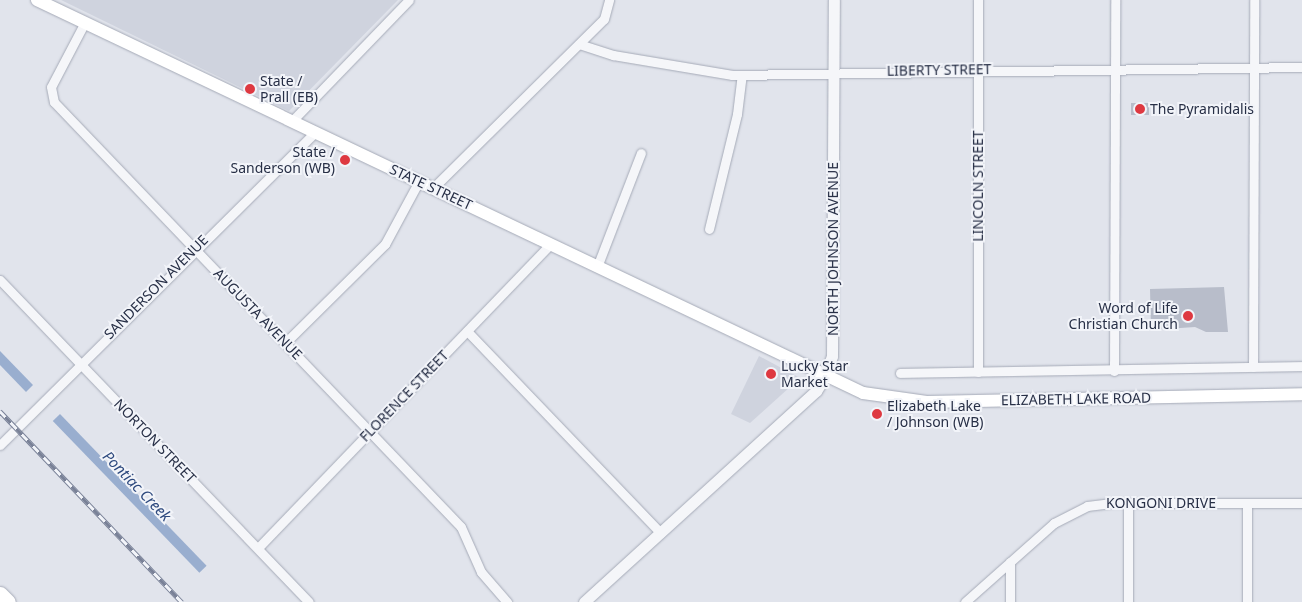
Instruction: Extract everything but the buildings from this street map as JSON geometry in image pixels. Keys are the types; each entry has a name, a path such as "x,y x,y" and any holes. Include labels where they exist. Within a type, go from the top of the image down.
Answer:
{"main road":[{"name":"STATE STREET","path":"38,0 551,244 824,378"},
{"name":"ELIZABETH LAKE ROAD","path":"824,378 862,394 912,402 1302,394"},
{"path":"0,594 8,602"}],"street":[{"path":"292,121 409,0"},
{"path":"434,188 607,15 609,0"},
{"name":"NORTH JOHNSON AVENUE","path":"584,602 816,391 824,378 832,356 834,0"},
{"name":"LINCOLN STREET","path":"978,0 978,372"},
{"path":"1114,370 1116,0"},
{"path":"1252,367 1254,0"},
{"name":"AUGUSTA AVENUE","path":"85,22 51,87 51,98 462,527 478,569 507,602"},
{"name":"LIBERTY STREET","path":"579,44 613,54 742,75 978,69 1302,67"},
{"path":"709,229 742,75"},
{"name":"SANDERSON AVENUE","path":"0,445 80,363 315,132"},
{"path":"597,267 641,153"},
{"path":"285,343 385,244 418,181"},
{"name":"FLORENCE STREET","path":"258,548 551,244"},
{"name":"NORTON STREET","path":"0,280 309,602"},
{"path":"467,331 661,533"},
{"name":"ELIZABETH LAKE ROAD","path":"900,373 1302,366"},
{"path":"1128,503 1128,602"},
{"path":"1247,503 1247,602"},
{"name":"KONGONI DRIVE","path":"965,602 1067,514 1096,504 1302,503"},
{"path":"1010,562 1010,602"}],"shaded area":[{"path":"61,0 398,0 289,111"},
{"path":"759,356 800,378 750,423 731,414"}],"water":[{"path":"0,351 33,385 26,392 0,365"},
{"path":"60,414 207,566 199,573 53,421"}],"railway":[{"path":"0,411 182,602"}],"place":[{"name":"State / Prall (EB)","path":"250,89"},
{"name":"The Pyramidalis","path":"1140,109"},
{"name":"State / Sanderson (WB)","path":"345,160"},
{"name":"Word of Life Christian Church","path":"1188,316"},
{"name":"Lucky Star Market","path":"771,374"},
{"name":"Elizabeth Lake / Johnson (WB)","path":"877,414"}],"water label":[{"name":"Pontiac Creek","path":"137,486"}]}
